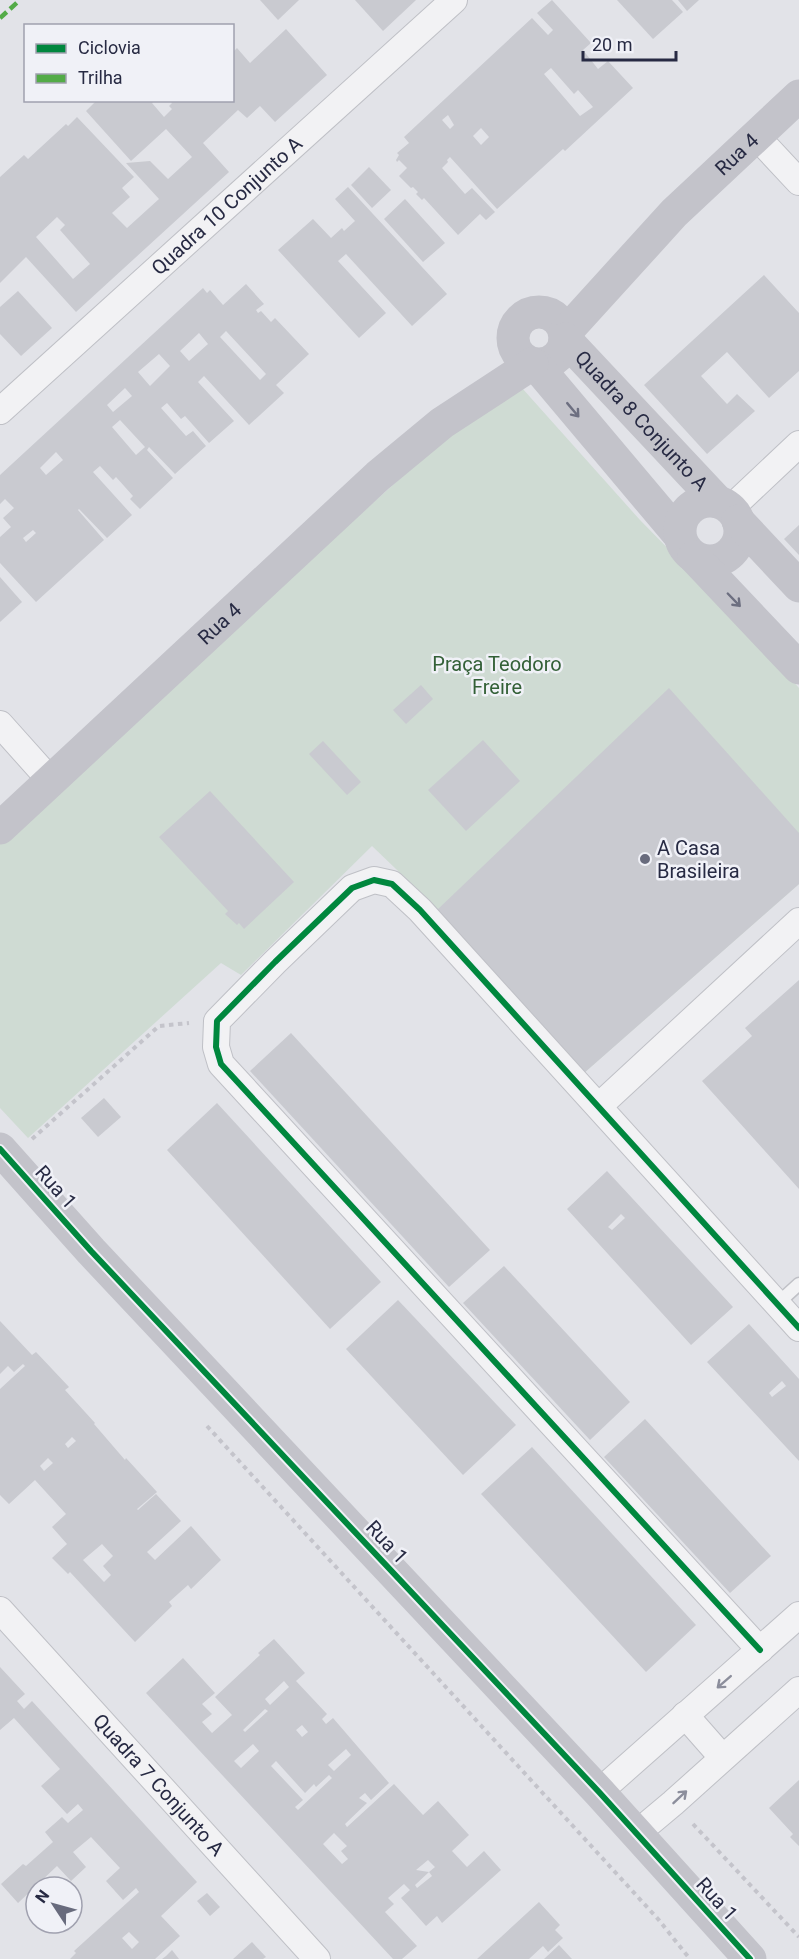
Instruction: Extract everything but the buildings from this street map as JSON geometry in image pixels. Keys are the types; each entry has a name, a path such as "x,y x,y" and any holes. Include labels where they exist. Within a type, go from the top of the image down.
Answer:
{"street":[{"name":"Quadra 10 Conjunto A","path":"0,411 454,0"},
{"name":"Rua 4","path":"559,328 674,213 799,96"},
{"path":"756,136 799,182"},
{"path":"527,356 552,361 559,355 559,328 538,312 522,318 513,331 527,356 686,546 799,668"},
{"name":"Quadra 8 Conjunto A","path":"559,328 799,586"},
{"name":"Rua 4","path":"0,828 378,476 527,356"},
{"path":"729,510 799,444"},
{"path":"703,502 729,510 740,535 734,549 722,559 707,562 686,546 681,520 690,508 703,502"},
{"path":"0,724 51,781"},
{"path":"760,1650 221,1064 216,1047 217,1021 352,888 374,880 392,884 420,910 799,1328"},
{"path":"599,1106 799,921"},
{"name":"Rua 1","path":"5,1154 100,1260 599,1792 750,1959"},
{"name":"Quadra 7 Conjunto A","path":"0,1610 317,1959"},
{"path":"599,1792 799,1615"},
{"path":"636,1834 799,1690"},
{"path":"685,1715 722,1758"}],"lane":[{"path":"777,1304 799,1284"}],"path":[{"path":"5,1154 159,1026 217,1021"},
{"path":"206,1425 658,1919 690,1959"},
{"path":"673,1803 799,1937"}],"green space":[{"name":"Praça Teodoro Freire","path":"522,388 640,520 741,623 799,688 799,884 584,1073 420,892 372,846 241,975 221,963 28,1138 0,1108 0,837 442,441"}],"marked path":[{"path":"0,18 20,0"}],"cycle path":[{"path":"760,1650 221,1064 216,1047 217,1021 352,888 374,880 392,884 420,910 799,1328"},
{"path":"0,1149 91,1251 599,1792 750,1959"}],"place":[{"name":"A Casa Brasileira","path":"645,859"}]}
